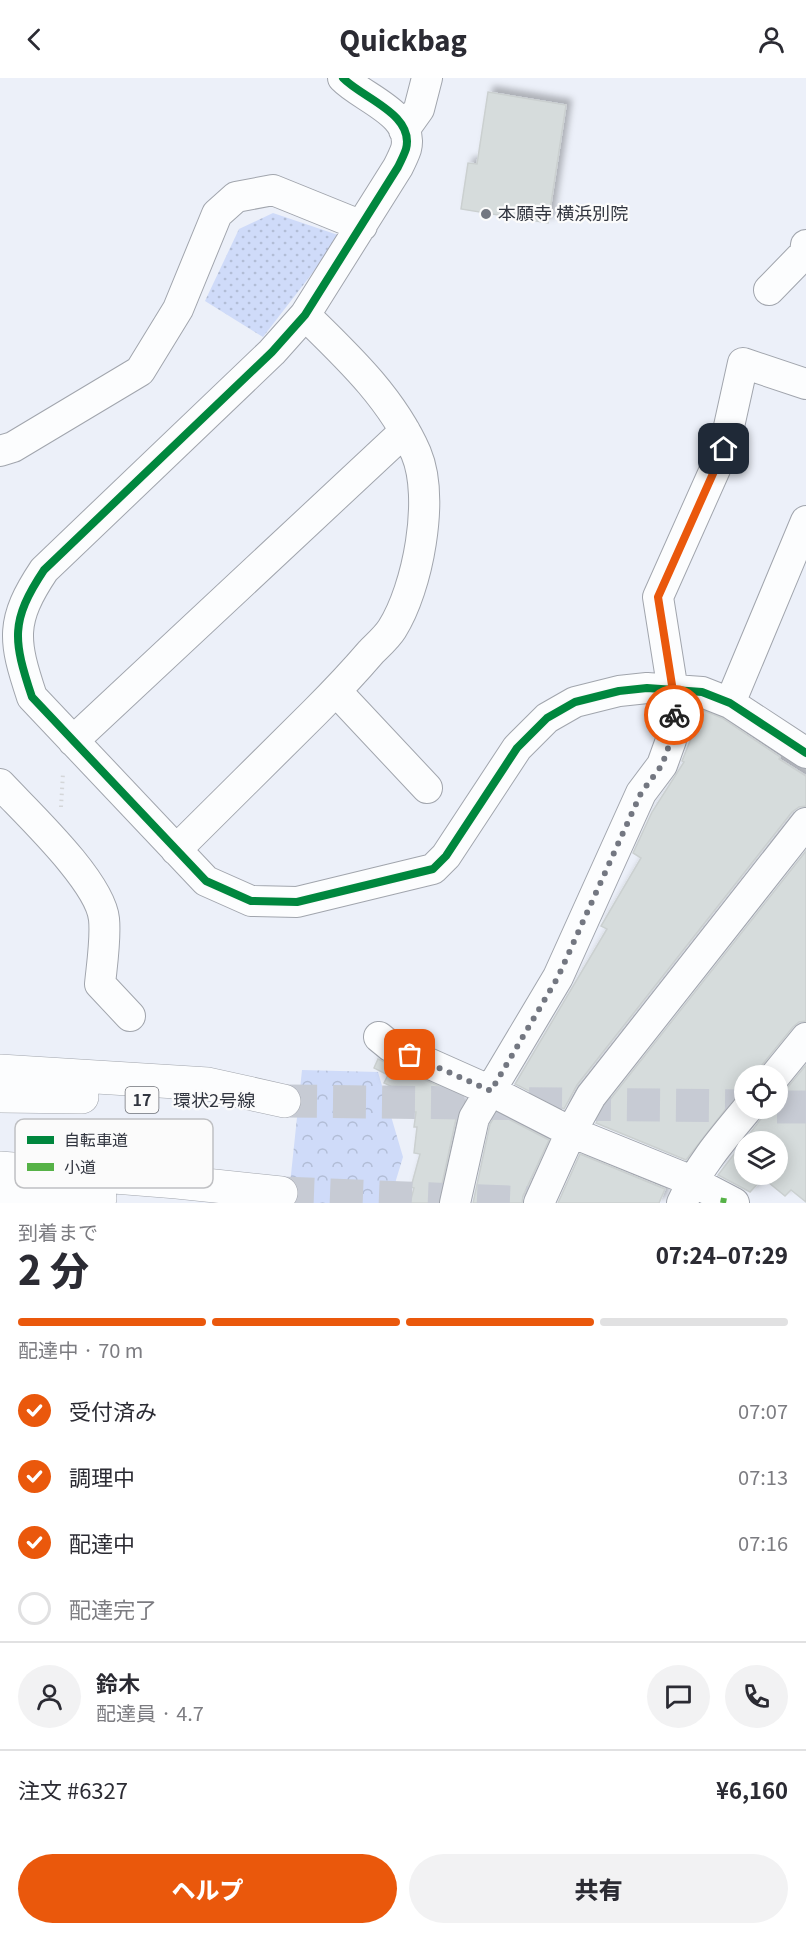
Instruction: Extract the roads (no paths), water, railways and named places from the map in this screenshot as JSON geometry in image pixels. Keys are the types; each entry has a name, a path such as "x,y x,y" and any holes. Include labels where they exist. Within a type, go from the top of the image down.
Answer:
{"main road":[{"name":"環状2号線","path":"0,1071 208,1084 284,1101 207,1103 0,1096"},
{"path":"0,1168 15,1169"},
{"path":"0,1192 175,1203 281,1193 213,1186"}],"street":[{"path":"343,78 399,118 404,130 406,147 398,167 305,315 272,352 44,570 27,596 18,628 22,665 32,697 206,881 251,901 297,902 433,869 446,856 517,748 547,718 575,702 619,691 647,688 702,692 730,703 806,753"},
{"path":"404,130 419,109 428,78"},
{"path":"0,450 13,447 140,371 178,309 217,214 236,197 273,190 362,226"},
{"path":"769,290 805,253 806,245"},
{"path":"176,850 336,692 392,629 408,597 420,556 424,524 422,479 417,455 399,420 359,368 305,315"},
{"path":"455,1203 474,1118 558,977 641,793 662,765 671,740 675,704 658,597 724,449 743,363 806,384"},
{"path":"70,737 405,431"},
{"path":"730,703 806,521"},
{"path":"336,692 427,788"},
{"path":"0,784 77,867 98,900 104,918 100,984 130,1016"},
{"path":"539,1203 571,1132 591,1096 806,823"},
{"path":"379,1037 390,1046 491,1091 686,1192 734,1203"},
{"path":"784,1065 806,1038"},
{"path":"686,1192 708,1156 739,1119"}],"tunnel":[{"path":"284,1101 734,1106"},
{"path":"788,1107 806,1107"},
{"path":"281,1193 532,1203"}],"place":[{"name":"本願寺 横浜別院","path":"486,214"}]}
